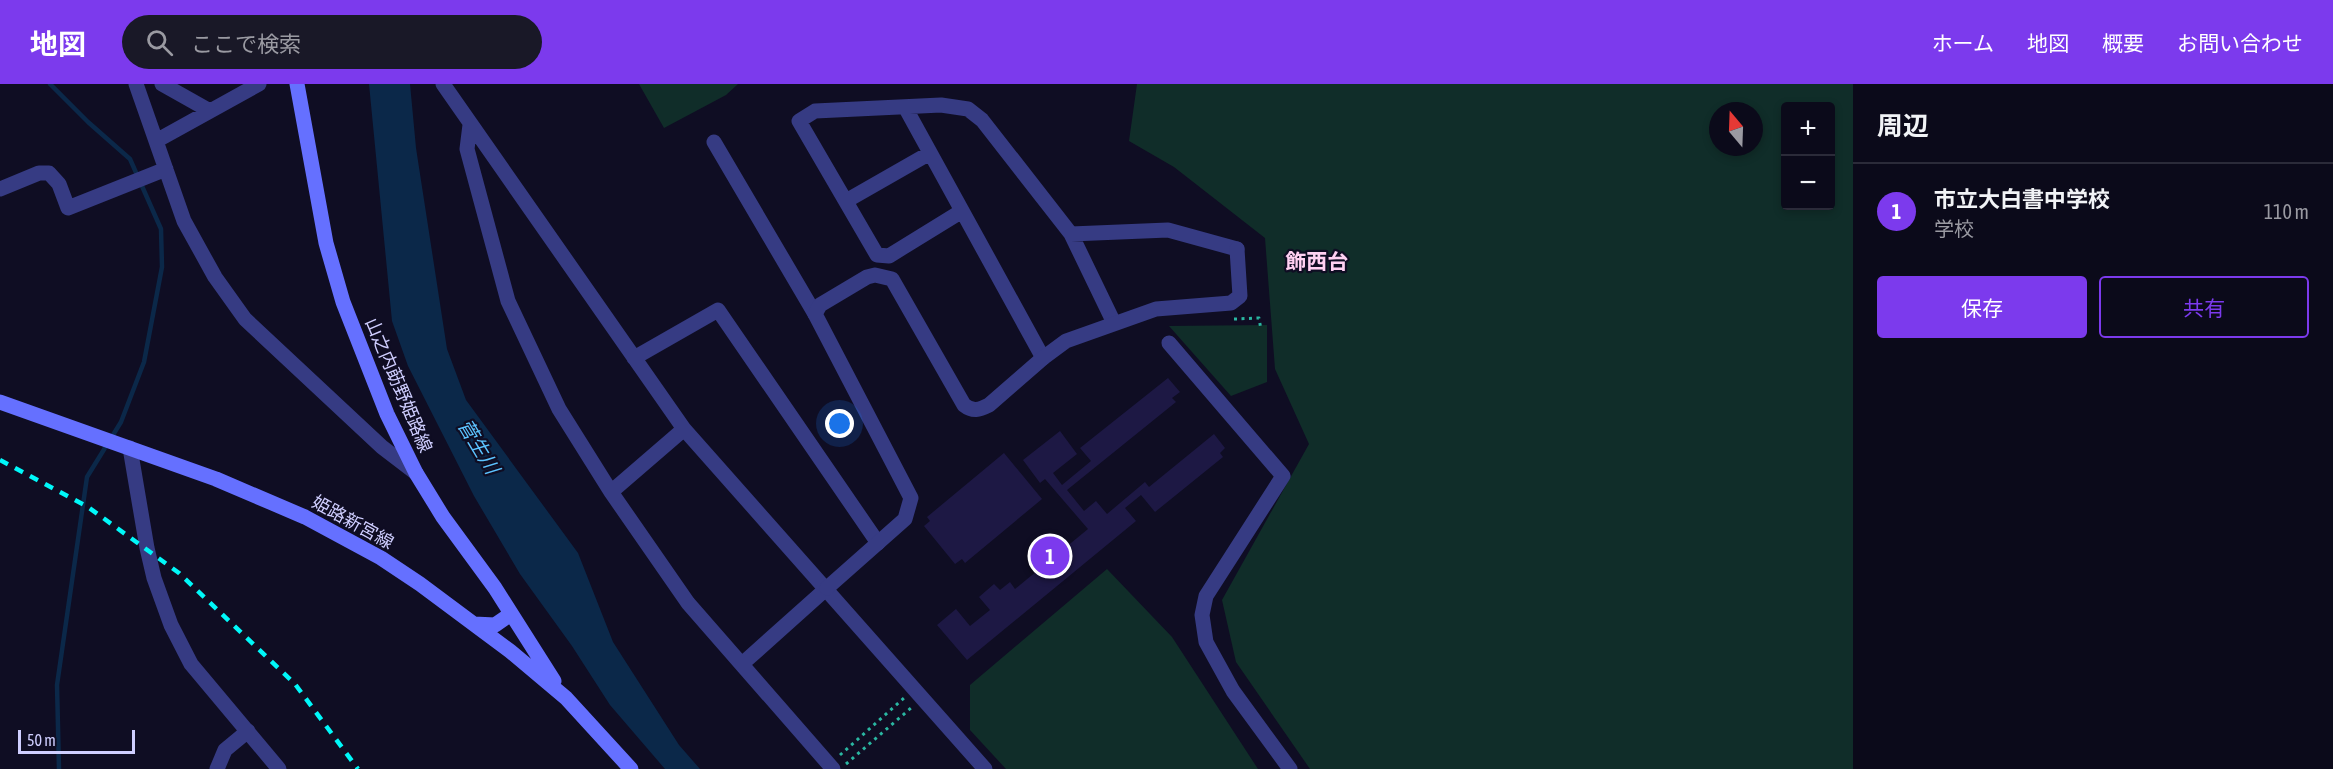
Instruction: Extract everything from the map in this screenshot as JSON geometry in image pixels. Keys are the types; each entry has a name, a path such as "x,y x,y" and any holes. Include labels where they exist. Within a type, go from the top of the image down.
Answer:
{"main road":[{"name":"山之内莇野姫路線","path":"297,84 326,243 343,302 387,414 416,473 443,517 495,588 566,698"},
{"name":"姫路新宮線","path":"0,402 216,479 305,517 381,558 474,624 566,698 631,769"},
{"path":"474,624 495,625 511,614"}],"street":[{"path":"136,84 184,221 215,277 245,319 382,447 416,473"},
{"path":"162,84 210,111"},
{"path":"156,141 259,84"},
{"path":"443,84 684,429 919,693 983,769"},
{"path":"962,211 889,256 877,255 799,121 815,111 941,105 968,109 982,120 1071,234 1114,323"},
{"path":"904,107 1043,358"},
{"path":"470,125 467,149 508,301 560,409 612,492 688,603 834,768"},
{"path":"714,142 815,314 911,498 904,519 742,664"},
{"path":"846,201 930,153"},
{"path":"0,189 39,173 49,173 59,184 68,208 166,170"},
{"path":"815,314 820,305 867,277 875,275 892,279 964,405 970,410 980,410 1066,341 1156,309 1231,303 1240,296 1237,249 1168,230 1071,234"},
{"path":"634,358 718,310 878,543"},
{"path":"1169,343 1283,476 1206,596 1202,615 1206,642 1233,691 1290,769"},
{"path":"612,492 684,429"},
{"path":"130,448 147,548 154,578 171,625 191,664 279,769"},
{"path":"217,769 225,750 248,731"}],"path":[{"path":"834,768 919,693"},
{"path":"834,768 919,693"}],"green space":[{"path":"639,84 738,84 726,95 664,128"},
{"path":"1137,84 1853,84 1853,769 1310,769 1236,662 1222,600 1309,444 1275,369 1265,238 1174,167 1129,141"},
{"path":"1267,325 1267,382 1231,396 1169,326"},
{"path":"1107,569 1172,637 1258,769 1006,769 970,730 970,685"}],"water":[{"name":"菅生川","path":"369,84 410,84 416,148 447,349 466,400 578,553 613,642 679,745 700,769 665,769 610,705 572,646 520,574 474,496 408,366 392,321"}],"building":[{"path":"1168,378 1180,392 1172,398 1176,402 1067,490 1084,511 1096,501 1107,514 1145,482 1149,487 1214,434 1225,448 1220,453 1223,457 1155,512 1141,495 1125,508 1136,521 967,660 937,625 956,609 970,626 990,610 979,597 994,584 1000,590 1010,582 1015,589 1088,529 1045,479 1040,483 1023,460 1060,431 1077,454 1053,473 1062,485 1091,461 1080,448"},
{"path":"1004,453 1042,499 965,563 962,559 955,564 924,526 930,521 927,517"}],"waterway":[{"path":"50,84 130,159 161,229 162,267 144,362 121,422 87,477 57,685 59,769"}],"railway":[{"path":"0,460 88,507 179,573 295,684 358,769"}],"place":[{"name":"市立大白書中学校","path":"1050,556"}],"district":[{"name":"飾西台","path":"1317,261"}]}
